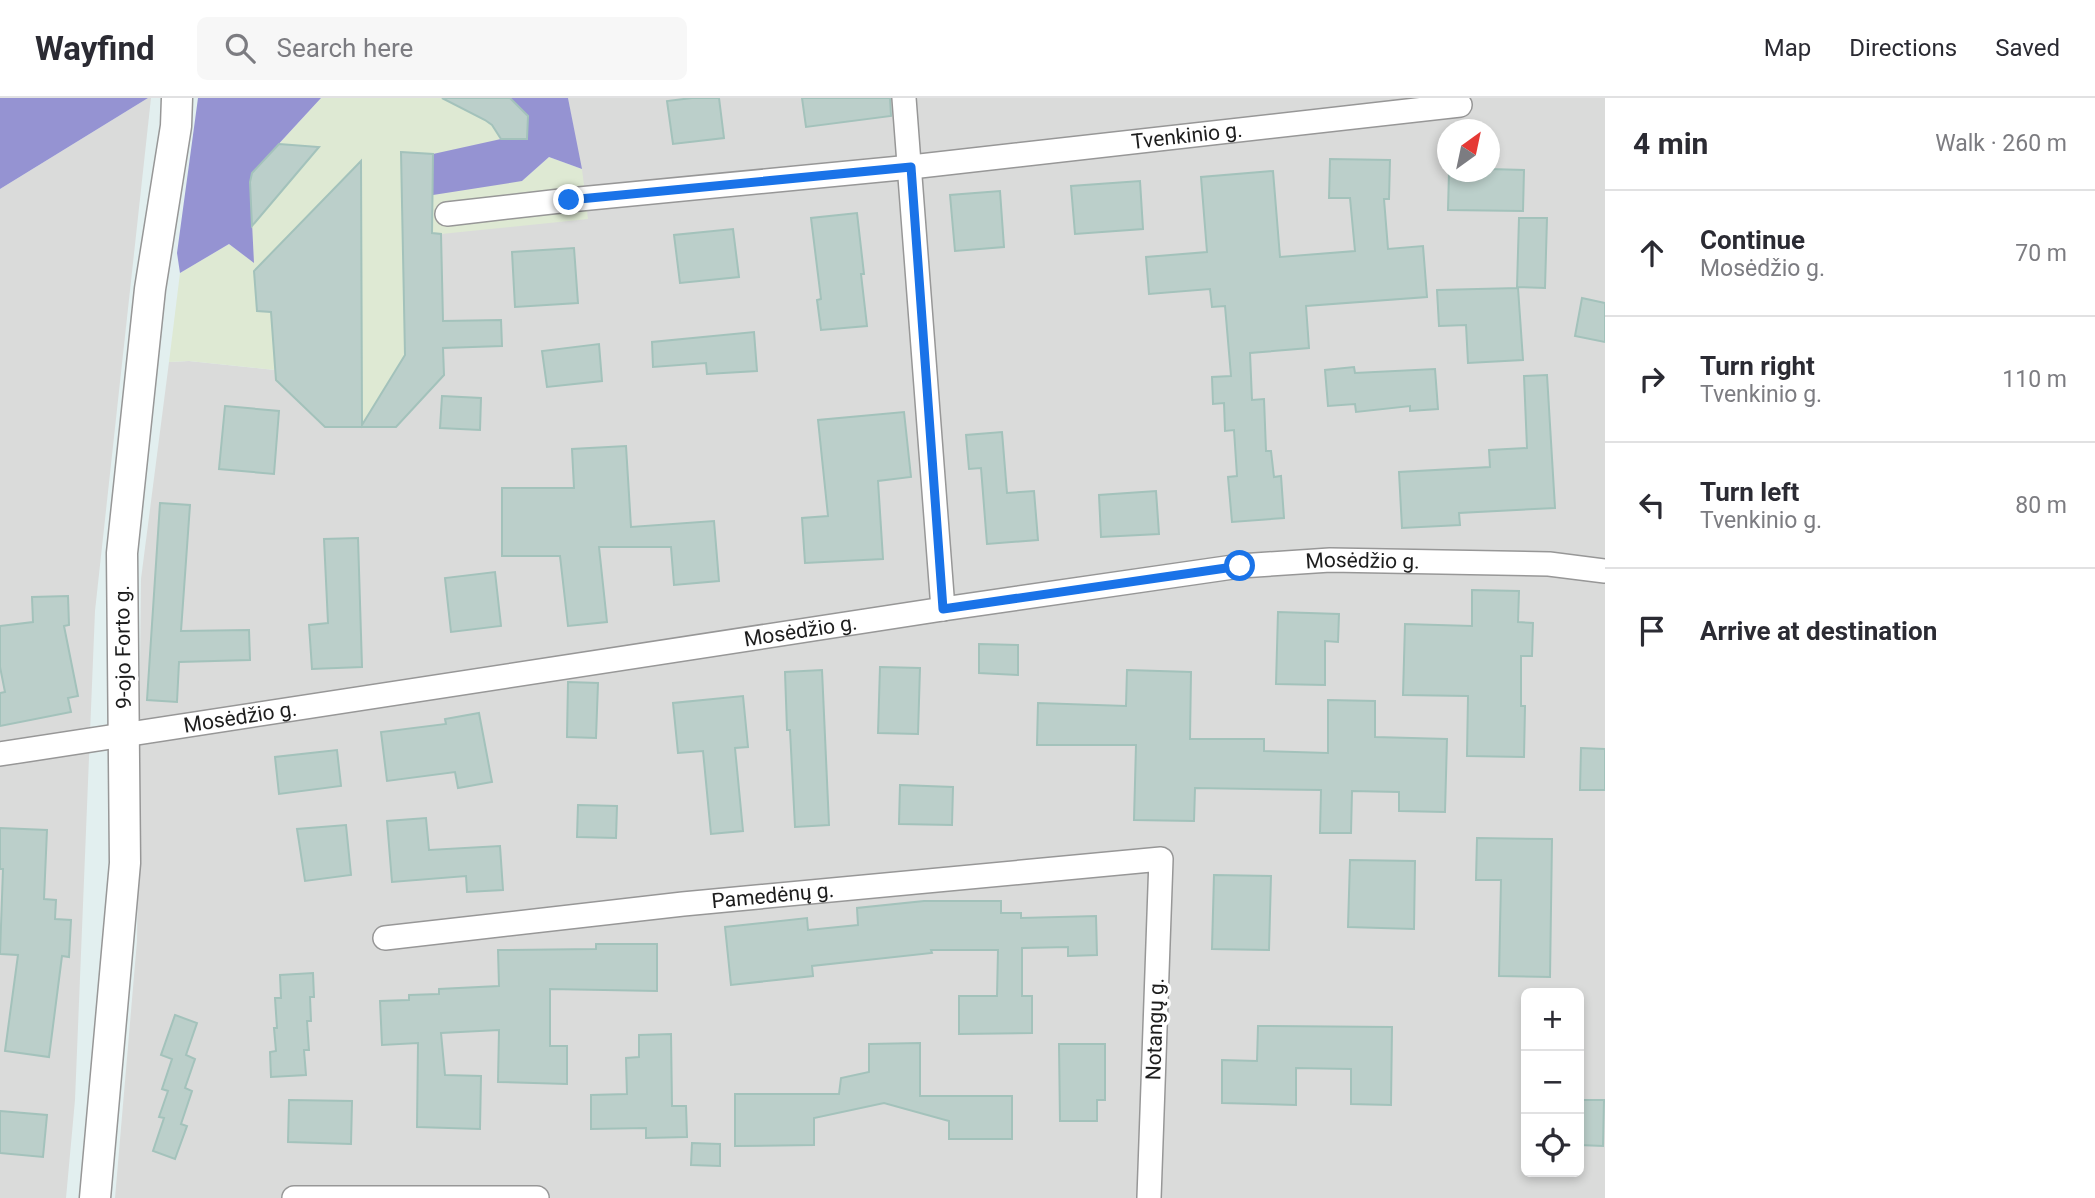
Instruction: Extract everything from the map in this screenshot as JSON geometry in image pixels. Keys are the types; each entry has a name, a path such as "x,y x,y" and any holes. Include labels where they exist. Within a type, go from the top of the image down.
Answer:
{"street":[{"name":"9-ojo Forto g.","path":"95,1198 125,863 122,553 150,289 176,126 177,98"},
{"path":"904,98 943,609"},
{"name":"Tvenkinio g.","path":"447,214 911,167 1460,105"},
{"name":"Mosėdžio g.","path":"0,754 1240,566 1330,560 1549,564 1605,570"},
{"name":"Pamedėnų g.","path":"386,937 683,904 1161,859"},
{"name":"Notangų g.","path":"1149,1198 1161,859"},
{"path":"295,1198 537,1198"}],"shaded area":[{"path":"0,98 148,98 0,189"},
{"path":"151,98 95,611 75,1100 66,1198 0,1198 0,189"},
{"path":"198,98 321,98 252,173 250,182 254,263 229,244 180,273 177,253"},
{"path":"321,98 510,98 527,139 501,139 522,181 549,157 582,169 588,219 441,234 444,375 396,427 325,427 276,380 275,370 189,361 169,362 180,273 229,244 253,262 250,182 252,173"},
{"path":"510,98 568,98 582,169 549,157 522,181 433,195 433,154 501,139 527,139"},
{"path":"568,98 1605,98 1605,1198 115,1198 137,941 141,579 169,362 189,361 275,370 441,234 586,198"}],"building":[{"path":"442,98 510,98 528,116 527,139 501,139 492,125 485,120"},
{"path":"719,98 724,138 673,144 667,101"},
{"path":"802,98 890,98 891,116 806,127"},
{"path":"279,144 319,147 252,226 252,173"},
{"path":"401,152 433,154 432,233 441,234 443,321 501,320 502,346 443,348 444,375 396,427 325,427 276,380 271,312 257,311 254,271 361,161 362,425 405,355"},
{"path":"1330,159 1390,160 1389,199 1384,199 1388,249 1423,246 1427,297 1306,306 1309,348 1250,353 1252,400 1264,399 1266,451 1271,451 1274,477 1281,476 1284,518 1232,522 1228,477 1237,476 1234,430 1225,431 1224,403 1213,404 1212,377 1231,376 1225,306 1212,307 1210,289 1149,294 1146,257 1207,252 1201,177 1273,171 1280,257 1355,251 1350,198 1329,198"},
{"path":"1500,169 1524,170 1523,211 1448,210 1449,182 1500,182"},
{"path":"1140,181 1143,229 1075,234 1071,186"},
{"path":"1000,191 1004,247 955,251 950,195"},
{"path":"857,213 867,326 821,330 817,300 821,299 811,218"},
{"path":"1519,218 1547,218 1545,288 1517,287"},
{"path":"733,229 739,277 680,283 674,235"},
{"path":"574,248 578,303 515,307 512,252"},
{"path":"1518,288 1523,360 1468,363 1466,325 1439,326 1437,290"},
{"path":"1582,298 1605,303 1605,342 1575,336"},
{"path":"754,332 757,371 707,374 706,363 653,367 652,342"},
{"path":"599,344 602,381 547,387 542,351"},
{"path":"1354,367 1355,373 1435,369 1438,409 1410,411 1410,406 1356,412 1355,404 1328,406 1325,370"},
{"path":"1547,375 1555,508 1459,513 1460,525 1402,528 1399,472 1490,467 1489,450 1527,448 1524,376"},
{"path":"442,396 481,398 480,430 440,428"},
{"path":"225,406 279,411 274,474 219,469"},
{"path":"904,412 911,477 878,481 883,559 805,563 802,518 828,516 818,420"},
{"path":"1002,432 1007,493 1034,491 1038,540 987,544 981,468 969,469 966,435"},
{"path":"626,446 631,527 714,521 719,581 674,585 671,547 599,547 607,622 568,626 560,556 502,556 502,488 574,488 572,449"},
{"path":"1156,491 1159,534 1101,537 1099,495"},
{"path":"160,503 190,505 181,631 249,630 250,660 179,662 177,702 147,700"},
{"path":"358,538 362,667 312,669 309,625 328,623 324,539"},
{"path":"495,572 501,626 451,632 445,578"},
{"path":"1472,590 1519,591 1518,622 1533,623 1532,656 1521,656 1521,706 1525,706 1524,757 1467,756 1468,696 1403,695 1405,624 1472,626"},
{"path":"68,596 69,625 64,626 78,696 68,698 71,712 0,726 0,693 5,692 0,667 0,626 33,622 32,597"},
{"path":"1278,612 1339,614 1338,642 1325,641 1325,685 1276,684"},
{"path":"979,644 1018,645 1018,675 979,673"},
{"path":"880,667 920,668 918,734 878,733"},
{"path":"822,670 829,825 795,827 785,672"},
{"path":"1127,670 1191,672 1190,739 1264,739 1264,751 1328,753 1328,700 1375,701 1375,737 1447,739 1445,812 1399,811 1399,792 1352,791 1351,833 1320,833 1321,790 1195,788 1194,821 1134,820 1136,745 1037,745 1038,703 1126,706"},
{"path":"568,682 598,683 596,738 567,737"},
{"path":"743,696 748,747 735,748 743,831 711,834 703,751 678,753 673,703"},
{"path":"479,713 492,782 458,788 455,772 387,781 381,732 446,724 445,719"},
{"path":"1581,748 1605,749 1605,790 1580,790"},
{"path":"337,750 341,786 279,794 275,757"},
{"path":"900,785 953,787 952,825 899,824"},
{"path":"578,805 617,806 616,838 577,837"},
{"path":"426,818 429,850 500,846 503,890 467,892 466,876 392,882 387,821"},
{"path":"346,825 351,875 305,881 297,829"},
{"path":"0,828 47,830 44,899 56,900 55,919 71,920 69,957 62,956 49,1057 5,1051 18,955 0,954 3,869 0,869"},
{"path":"1477,838 1552,839 1550,977 1499,976 1501,880 1476,880"},
{"path":"1350,860 1415,861 1414,929 1348,927"},
{"path":"1214,875 1271,876 1269,950 1212,949"},
{"path":"924,901 1001,901 1001,913 1021,913 1021,918 1096,916 1097,955 1068,956 1068,947 1022,948 1022,996 1032,996 1032,1033 959,1034 959,996 997,996 998,950 931,950 932,953 812,966 813,976 731,985 725,927 807,918 808,930 858,925 857,908"},
{"path":"596,944 657,944 657,991 550,989 550,1046 567,1046 567,1084 498,1082 499,1030 441,1033 445,1075 481,1076 480,1129 417,1127 418,1043 382,1045 380,1001 409,1000 409,995 439,994 439,989 499,986 498,950 596,949"},
{"path":"313,973 311,1021 307,1021 309,1050 304,1050 306,1075 271,1077 270,1052 276,1051 275,998 281,998 280,975"},
{"path":"175,1015 197,1023 186,1055 195,1059 185,1088 192,1091 181,1124 187,1126 175,1159 153,1151 164,1118 159,1117 168,1091 162,1089 172,1059 161,1055"},
{"path":"1258,1026 1392,1027 1391,1105 1351,1104 1351,1069 1296,1068 1296,1105 1222,1103 1222,1060 1257,1061"},
{"path":"671,1034 672,1106 686,1106 687,1137 646,1138 646,1128 591,1129 591,1095 627,1094 626,1058 639,1057 639,1035"},
{"path":"920,1043 920,1096 1012,1096 1012,1139 949,1139 949,1121 884,1103 814,1118 814,1145 735,1146 735,1094 839,1094 841,1078 869,1072 869,1044"},
{"path":"1059,1044 1105,1044 1105,1100 1097,1100 1097,1121 1060,1121"},
{"path":"289,1100 352,1101 351,1144 288,1142"},
{"path":"1584,1100 1604,1100 1603,1146 1584,1145"},
{"path":"0,1111 47,1115 43,1157 0,1153"},
{"path":"692,1143 720,1144 720,1166 691,1165"}],"route":[{"path":"569,200 911,167 943,609 1240,566"}]}
